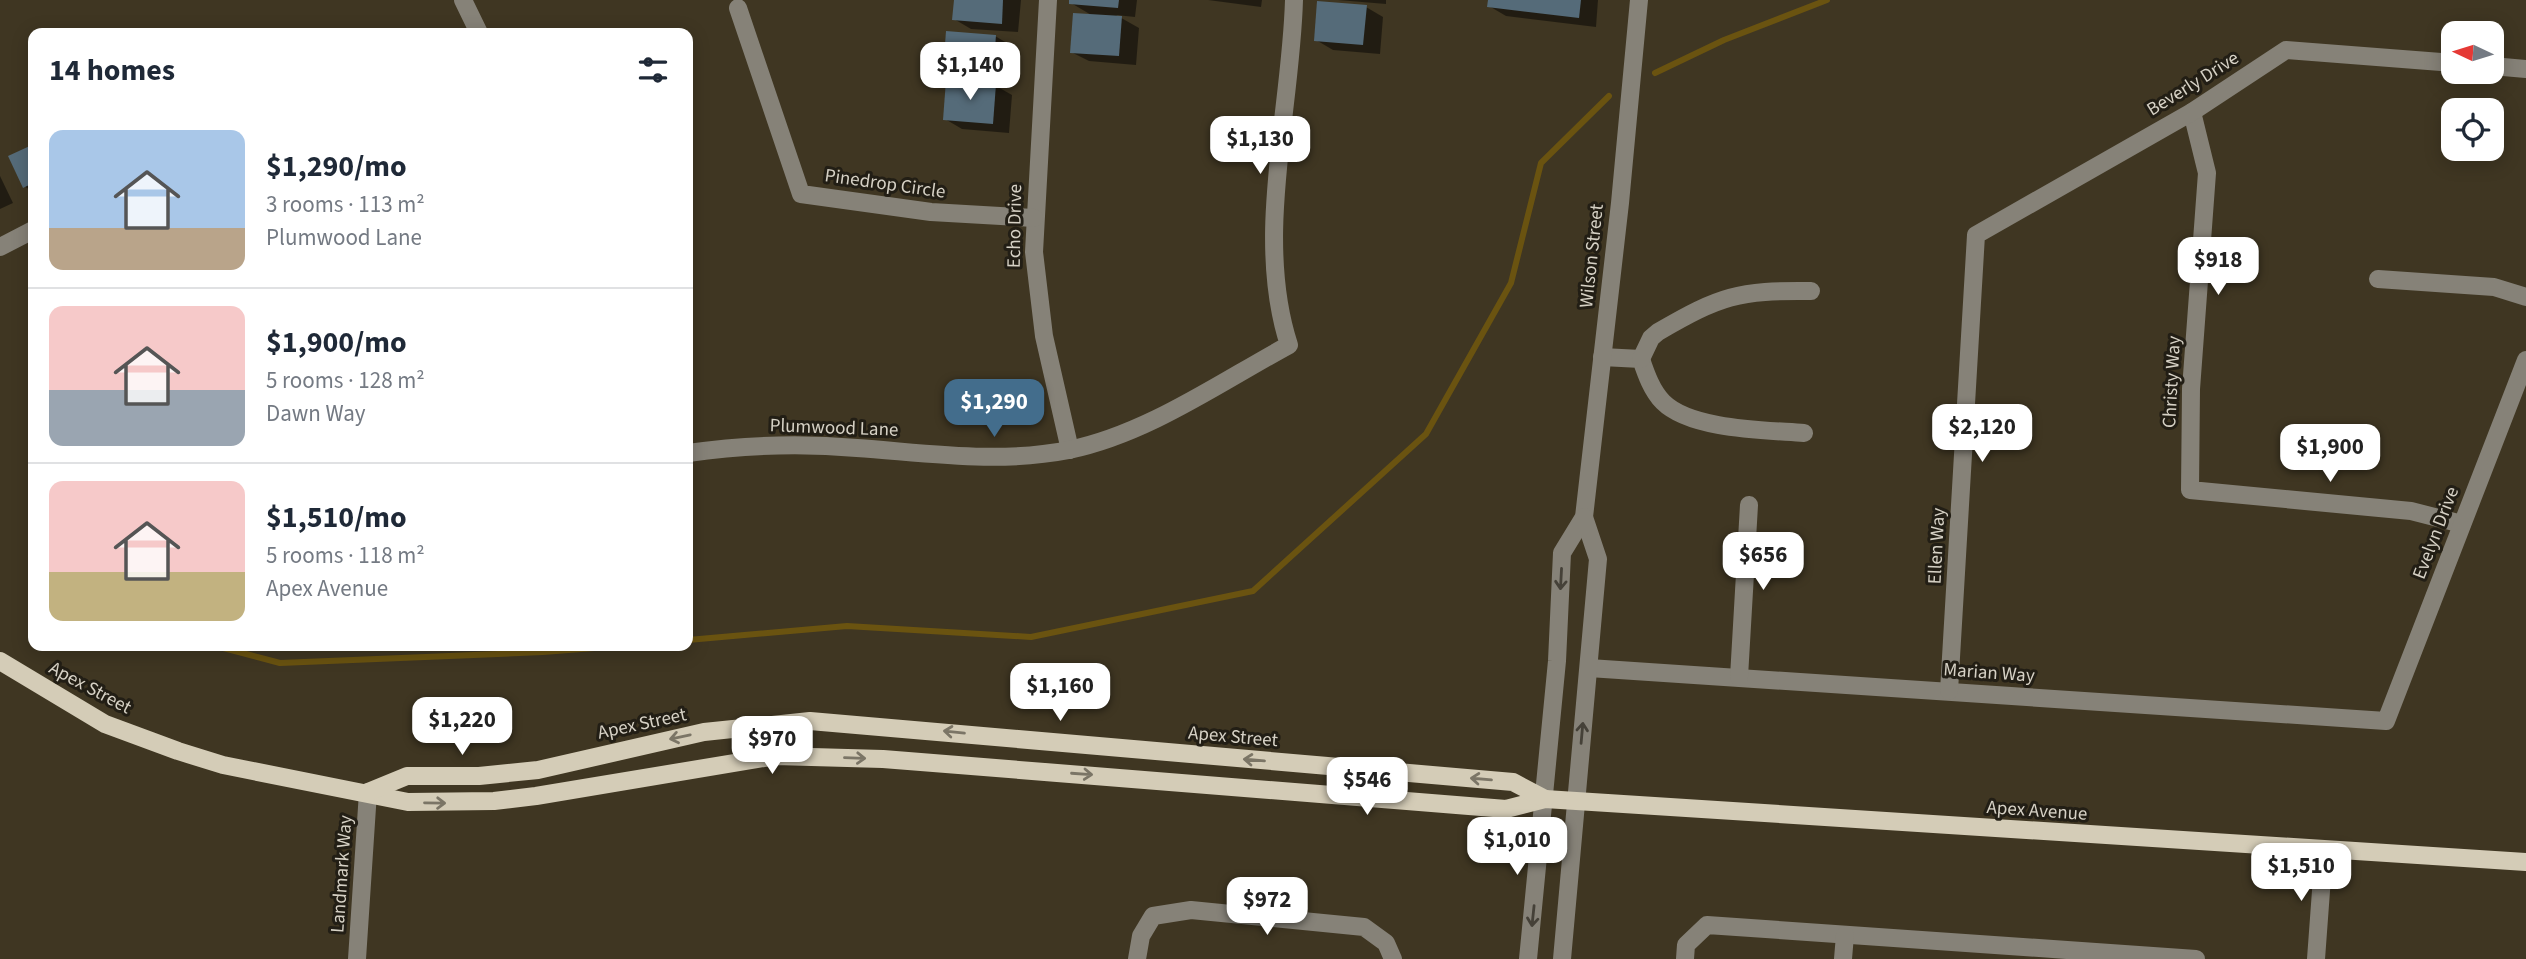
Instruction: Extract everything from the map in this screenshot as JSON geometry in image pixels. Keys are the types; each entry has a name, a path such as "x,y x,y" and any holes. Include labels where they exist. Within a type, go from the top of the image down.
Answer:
{"main road":[{"name":"Apex Street","path":"0,661 105,724 178,751 284,778 368,792 408,802 494,801 732,761 807,756 883,759 1506,809 1545,799"},
{"name":"Apex Street","path":"368,792 407,776 479,776 538,770 704,732 810,721 875,724 1513,782 1545,799"},
{"name":"Apex Avenue","path":"1545,799 2526,862"}],"street":[{"path":"463,0 473,28"},
{"name":"Echo Drive","path":"1048,0 1034,218 1036,286 1070,450"},
{"name":"Plumwood Lane","path":"693,453 797,445 992,458 1070,450 1148,422 1289,345 1276,297 1273,248 1294,0"},
{"name":"Wilson Street","path":"1562,959 1598,559 1584,517 1639,0"},
{"name":"Pinedrop Circle","path":"738,8 801,194 932,212 1034,218"},
{"name":"Beverly Drive","path":"1976,235 2192,112 2286,50 2441,62"},
{"path":"2504,67 2526,69"},
{"name":"Christy Way","path":"2192,112 2207,173 2191,389 2190,489 2411,511 2462,524"},
{"path":"0,247 28,233"},
{"name":"Ellen Way","path":"1949,691 1976,235"},
{"path":"2378,279 2494,287 2526,298"},
{"path":"1804,433 1737,428 1691,417 1664,403 1647,377 1641,359 1651,338 1658,332 1714,300 1760,290 1811,291"},
{"path":"1602,357 1641,359"},
{"name":"Evelyn Drive","path":"2386,721 2526,360"},
{"path":"1739,677 1749,505"},
{"name":"Wilson Street","path":"1528,959 1545,799 1562,553 1584,517"},
{"name":"Marian Way","path":"1588,668 2386,721"},
{"name":"Landmark Way","path":"357,959 368,792"},
{"path":"2316,959 2325,850"},
{"path":"1137,959 1141,936 1153,916 1191,910 1364,928 1390,951"},
{"path":"1685,959 1686,945 1707,925 2196,959"},
{"path":"1843,959 1844,935"}],"building":[{"path":"954,0 1003,0 1002,24 952,20"},
{"path":"1069,0 1119,0 1118,8 1069,4"},
{"path":"1488,0 1581,0 1579,18 1487,7"},
{"path":"1317,1 1367,5 1363,45 1314,41"},
{"path":"1073,13 1122,16 1119,56 1070,53"},
{"path":"946,31 996,35 993,75 943,71"},
{"path":"946,80 996,84 993,124 943,120"},
{"path":"28,147 28,186 23,188 8,156"}],"waterway":[{"path":"1655,73 1724,40 1827,0"},
{"path":"693,640 847,626 1031,637 1253,591 1426,434 1511,283 1541,163 1609,96"},
{"path":"235,651 280,663 556,651"}]}
